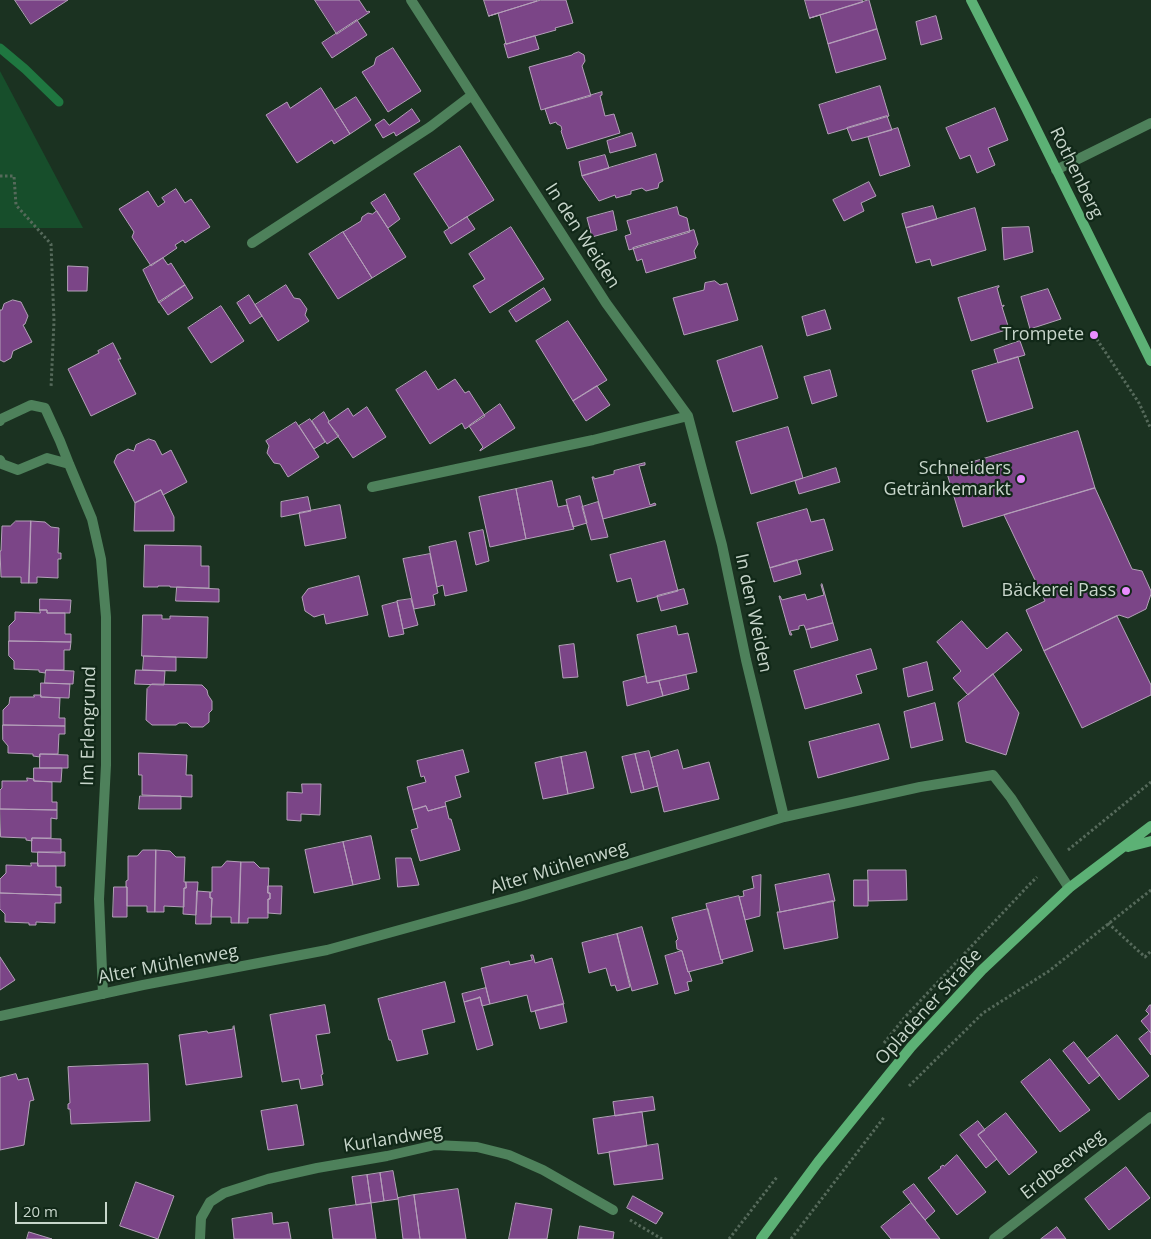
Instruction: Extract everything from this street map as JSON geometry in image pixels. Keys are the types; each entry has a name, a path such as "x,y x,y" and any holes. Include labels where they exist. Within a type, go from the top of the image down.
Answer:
{"main road":[{"name":"Rothenberg","path":"971,0 1151,361"},
{"name":"Opladener Straße","path":"761,1239 818,1162 911,1047 982,970 1069,888 1151,826"},
{"path":"1122,849 1151,841"}],"street":[{"name":"In den Weiden","path":"411,0 606,303 688,416 722,546 746,660 784,817"},
{"path":"252,243 430,126 472,95"},
{"path":"1056,170 1151,123"},
{"path":"0,421 31,405 45,408"},
{"name":"Im Erlengrund","path":"45,408 92,519 101,559 106,617 106,765 99,899 103,994"},
{"path":"372,487 593,440 688,416"},
{"path":"0,460 2,464 18,470 47,458 69,464"},
{"name":"Alter Mühlenweg","path":"0,1016 337,947 519,897 784,817 920,787 993,775 1012,798 1069,888"},
{"name":"Erdbeerweg","path":"994,1239 1151,1117"},
{"name":"Kurlandweg","path":"200,1239 201,1218 210,1202 224,1193 276,1178 435,1145 477,1147 509,1155 544,1170 613,1210"}],"path":[{"path":"0,176 14,176 16,205 51,244 54,322 51,395 45,408"},
{"path":"1094,335 1139,403 1151,429"},
{"path":"906,1089 983,1013 1049,971 1151,890"},
{"path":"1108,923 1145,957 1151,951"},
{"path":"792,1239 888,1112"},
{"path":"613,1210 662,1239"}],"green space":[{"path":"0,71 83,228 0,228"}],"building":[{"path":"15,0 68,0 31,24"},
{"path":"315,0 359,0 367,12 370,12 337,34"},
{"path":"484,0 537,0 537,1 489,16"},
{"path":"541,0 566,0 573,23 555,28 556,30 506,44 498,13"},
{"path":"805,0 862,0 863,2 810,18"},
{"path":"869,0 877,29 828,44 820,15 810,18"},
{"path":"936,16 942,39 921,45 916,22"},
{"path":"357,20 367,35 332,58 322,43"},
{"path":"877,29 886,59 836,73 828,44"},
{"path":"535,36 539,49 508,58 504,44"},
{"path":"393,48 421,91 388,112 362,72 374,65 376,58"},
{"path":"579,52 584,55 585,61 582,66 591,96 541,110 529,67"},
{"path":"880,86 889,116 828,134 819,105"},
{"path":"321,88 350,134 334,144 332,140 297,163 266,115 287,102 290,108"},
{"path":"602,92 600,96 605,116 614,114 620,133 567,149 561,126 556,122 550,124 545,109"},
{"path":"356,97 371,120 350,134 335,110"},
{"path":"995,108 1008,140 988,148 995,165 977,173 970,155 960,159 946,128"},
{"path":"412,109 420,121 396,136 394,132 383,138 375,125 384,119 389,125"},
{"path":"887,116 892,130 852,141 847,128"},
{"path":"898,128 910,166 880,176 868,137"},
{"path":"632,133 636,146 610,153 607,141"},
{"path":"460,146 494,200 449,228 414,174"},
{"path":"656,154 663,181 659,183 658,188 646,191 642,188 631,191 631,194 616,198 615,195 599,201 582,176"},
{"path":"605,155 609,168 582,176 579,162"},
{"path":"869,182 876,196 861,203 864,211 844,221 833,200"},
{"path":"176,189 185,203 191,199 210,227 185,243 183,240 175,245 177,248 151,266 132,237 134,232 119,209 148,191 158,207 165,202 162,198"},
{"path":"385,194 400,219 388,228 371,203"},
{"path":"933,206 937,219 906,228 902,214"},
{"path":"677,207 679,215 687,218 690,232 629,250 625,236 631,234 627,221"},
{"path":"975,208 986,250 932,266 930,259 916,263 906,228"},
{"path":"377,211 406,257 372,278 343,232 361,221 362,217 368,213 372,214"},
{"path":"613,211 617,230 592,237 587,218"},
{"path":"467,217 475,229 451,244 444,232"},
{"path":"511,227 544,279 490,313 473,286 485,279 469,254"},
{"path":"1029,227 1033,252 1004,260 1002,228"},
{"path":"694,230 698,244 694,251 696,258 646,273 642,259 637,261 633,248"},
{"path":"343,232 372,278 338,299 309,254"},
{"path":"163,258 168,265 171,263 185,285 159,303 143,270"},
{"path":"68,266 88,267 87,291 68,291"},
{"path":"715,281 720,285 727,283 738,320 684,335 673,298 704,290 705,283"},
{"path":"185,285 193,298 168,315 159,302"},
{"path":"286,285 294,298 300,299 307,309 305,315 309,321 278,341 255,305"},
{"path":"999,286 997,288 1002,306 1004,305 1002,307 1009,329 971,341 958,298"},
{"path":"544,288 551,300 516,322 509,311"},
{"path":"1048,289 1061,319 1030,329 1021,297"},
{"path":"249,295 262,316 250,324 237,303"},
{"path":"13,300 21,302 28,316 23,325 32,342 13,351 11,358 4,362 0,360 0,310 2,310 4,304"},
{"path":"221,306 244,341 211,363 188,328"},
{"path":"825,310 831,329 807,336 802,317"},
{"path":"568,321 607,380 573,401 536,341"},
{"path":"1020,341 1025,355 998,363 994,350"},
{"path":"113,343 121,359 118,359 136,394 91,416 68,369 99,353 98,351"},
{"path":"762,346 778,398 733,412 717,361"},
{"path":"1018,357 1033,408 987,422 972,371"},
{"path":"830,370 837,396 812,404 804,377"},
{"path":"426,371 438,390 455,379 465,393 469,391 485,416 465,429 462,423 430,444 396,390"},
{"path":"597,386 610,405 586,421 573,401"},
{"path":"500,404 515,428 480,451 483,447 469,426"},
{"path":"367,407 386,437 353,458 328,422 348,408 353,416"},
{"path":"324,412 328,422 339,436 327,444 312,421"},
{"path":"310,419 325,442 314,449 299,426"},
{"path":"296,422 319,457 288,477 280,464 274,463 267,453 269,446 266,441"},
{"path":"788,427 803,478 751,494 736,442"},
{"name":"Schneiders Getränkemarkt","path":"1078,431 1095,488 963,527 946,470"},
{"path":"149,439 155,441 162,455 171,450 187,482 163,495 161,490 135,503 114,462 117,455 128,449 134,451 136,445"},
{"path":"645,463 645,465 639,466 650,505 655,503 656,505 603,519 592,477 594,479 614,474 614,471"},
{"path":"836,468 840,482 799,494 795,481"},
{"path":"552,481 558,507 567,505 574,529 526,539 516,489"},
{"path":"1095,488 1132,569 1142,571 1151,594 1146,609 1128,618 1119,615 1044,651 1026,610 1045,601 1004,515"},
{"path":"516,489 526,539 490,547 479,497"},
{"path":"161,490 174,517 174,531 134,531 135,503"},
{"path":"580,496 587,523 573,527 566,500"},
{"path":"308,497 311,511 281,517 281,502"},
{"path":"598,502 608,537 591,540 582,507"},
{"path":"340,505 346,538 305,546 299,513"},
{"path":"807,509 811,522 824,519 833,550 770,568 757,523"},
{"path":"16,521 31,521 29,583 21,583 21,577 1,577 0,551 2,526 10,526"},
{"path":"31,521 45,522 51,527 59,528 58,553 61,553 61,559 58,559 58,578 37,577 37,583 29,583"},
{"path":"483,530 489,561 476,565 469,533"},
{"path":"456,541 467,591 445,596 443,585 437,587 429,547"},
{"path":"665,541 678,591 637,602 631,578 617,582 610,555"},
{"path":"145,545 201,546 201,566 209,566 209,588 144,587"},
{"path":"430,554 438,593 433,595 435,605 414,609 403,559"},
{"path":"797,560 801,574 774,582 770,568"},
{"path":"359,576 368,615 326,624 324,614 314,617 305,611 302,597 308,589"},
{"path":"822,584 833,623 806,630 804,625 799,626 799,629 790,631 792,635 790,635 779,596 782,600 805,594 807,600 824,595"},
{"path":"177,587 219,589 219,602 176,601"},
{"path":"684,589 688,604 661,611 657,596"},
{"path":"40,599 71,600 70,613 47,613 47,610 40,610"},
{"path":"411,599 418,625 403,629 397,601"},
{"path":"397,602 404,634 389,637 382,606"},
{"path":"40,610 47,610 47,613 65,613 65,634 71,634 71,642 9,641 9,626 15,620 15,612 40,613"},
{"path":"143,615 162,615 162,619 170,619 170,616 208,617 207,658 142,656"},
{"path":"1117,616 1151,685 1151,695 1082,728 1044,651"},
{"path":"962,621 987,649 1007,632 1022,650 968,695 953,678 961,671 937,642"},
{"path":"833,623 838,640 811,648 806,630"},
{"path":"676,626 678,635 688,633 697,672 647,683 637,635"},
{"path":"9,641 71,642 70,650 64,650 64,670 46,670 45,673 39,672 39,670 14,669 14,661 9,656"},
{"path":"574,644 578,677 563,678 559,646"},
{"path":"871,649 877,669 856,675 862,693 805,709 794,671"},
{"path":"144,656 176,657 176,671 143,670"},
{"path":"927,662 933,690 908,697 903,669"},
{"path":"46,670 74,671 73,684 45,683"},
{"path":"136,670 165,671 164,685 135,684"},
{"path":"993,674 1019,713 1006,755 966,742 958,703"},
{"path":"686,675 689,689 663,696 659,681"},
{"path":"646,676 647,683 659,681 663,696 627,706 623,682"},
{"path":"41,683 70,684 69,698 41,697"},
{"path":"152,684 202,685 207,690 212,701 209,722 203,727 191,727 187,723 152,725 146,720 147,689"},
{"path":"34,695 60,698 59,718 65,718 65,726 3,725 3,710 9,704 10,697 34,697"},
{"path":"935,703 943,740 911,748 904,712"},
{"path":"879,724 889,759 818,778 809,742"},
{"path":"3,725 65,726 65,734 59,734 58,754 40,754 40,757 33,756 33,754 8,753 8,746 3,740"},
{"path":"463,750 469,772 455,776 461,797 445,802 446,806 428,811 426,806 413,810 407,787 426,782 424,776 421,777 417,761"},
{"path":"678,750 683,769 709,762 719,799 664,812 651,758"},
{"path":"649,751 658,786 644,790 635,754"},
{"path":"586,752 594,788 568,794 561,757"},
{"path":"139,753 187,755 186,775 192,775 192,797 142,795 142,775 139,775"},
{"path":"40,754 68,755 68,768 40,768"},
{"path":"635,754 644,790 631,793 622,757"},
{"path":"561,757 568,794 543,799 535,763"},
{"path":"34,768 62,768 61,782 34,781"},
{"path":"27,778 34,779 34,781 52,782 52,802 57,802 57,810 0,809 2,781 27,781"},
{"path":"302,784 321,784 320,815 301,814 301,821 287,820 287,792 302,793"},
{"path":"140,796 181,796 181,809 139,809"},
{"path":"426,806 428,811 446,806 460,850 420,861 411,830 418,828 413,810"},
{"path":"0,809 57,810 57,819 51,818 51,838 32,838 32,841 26,840 26,838 1,837"},
{"path":"371,836 380,879 353,885 343,842"},
{"path":"32,838 61,839 61,853 32,852"},
{"path":"343,842 353,885 314,893 305,850"},
{"path":"143,850 156,850 155,912 147,912 147,906 127,906 128,856 137,856"},
{"path":"156,850 170,851 176,857 185,857 184,882 186,882 186,888 184,888 184,907 164,906 164,912 155,912"},
{"path":"38,852 65,852 65,866 38,866"},
{"path":"396,858 411,858 419,885 398,887"},
{"path":"227,861 241,862 239,923 231,923 231,917 211,917 212,867 221,867"},
{"path":"241,862 254,862 260,868 269,868 268,893 270,893 270,899 268,899 268,918 248,918 248,923 239,923"},
{"path":"31,863 38,863 38,866 56,866 56,887 61,887 61,895 0,893 0,879 6,873 6,865 31,866"},
{"path":"868,870 906,870 907,900 869,901"},
{"path":"829,874 835,901 780,912 775,885"},
{"path":"761,875 760,916 745,920 739,897 744,896 743,891 754,888 752,877"},
{"path":"854,880 868,880 868,906 854,906"},
{"path":"186,882 198,882 196,915 183,914"},
{"path":"268,886 282,886 281,914 268,913 270,893 268,893"},
{"path":"114,887 127,887 127,917 113,917"},
{"path":"197,891 210,892 210,898 212,898 211,924 196,924"},
{"path":"0,893 61,895 61,903 55,903 55,923 36,922 36,925 29,925 29,923 5,922 5,914 0,909"},
{"path":"739,896 753,951 721,960 706,904"},
{"path":"833,901 838,938 784,949 777,912"},
{"path":"708,909 723,963 688,972 682,951 677,949 676,941 678,939 672,918"},
{"path":"642,927 658,984 632,991 617,934"},
{"path":"617,934 630,987 617,991 615,985 611,986 606,968 589,973 582,943"},
{"path":"682,951 692,981 687,982 689,990 675,994 665,956"},
{"path":"531,955 533,955 535,963 552,958 564,1004 531,1012 527,995 490,1004 481,968 509,961 510,965 532,960"},
{"path":"0,957 15,980 0,990"},
{"path":"445,982 455,1022 422,1030 428,1054 397,1061 378,999"},
{"path":"486,988 490,1004 482,1006 480,997 464,1002 462,994"},
{"path":"479,997 493,1045 477,1050 464,1002"},
{"path":"563,1004 567,1022 540,1029 535,1011"},
{"path":"325,1005 330,1033 316,1035 323,1074 321,1075 323,1085 301,1089 299,1079 282,1082 270,1015"},
{"path":"1150,1005 1151,1033 1141,1021 1149,1014 1146,1011"},
{"path":"234,1026 242,1077 186,1085 179,1035 233,1029"},
{"path":"1149,1031 1151,1033 1151,1055 1139,1039"},
{"path":"1117,1035 1149,1076 1119,1100 1087,1059"},
{"path":"1074,1042 1100,1075 1089,1084 1063,1051"},
{"path":"1050,1059 1090,1110 1060,1132 1021,1082"},
{"path":"148,1064 150,1121 71,1124 70,1109 68,1109 68,1104 70,1103 68,1067"},
{"path":"16,1074 18,1080 28,1078 34,1100 30,1101 24,1145 0,1150 0,1078"},
{"path":"653,1097 655,1110 615,1116 613,1102"},
{"path":"297,1105 304,1145 268,1150 261,1111"},
{"path":"642,1112 647,1146 598,1154 593,1119"},
{"path":"1006,1113 1037,1152 1009,1175 978,1135"},
{"path":"978,1121 985,1130 978,1135 997,1159 986,1168 960,1135"},
{"path":"658,1144 663,1179 614,1185 609,1152"},
{"path":"957,1155 986,1192 957,1215 928,1178"},
{"path":"1126,1167 1150,1198 1109,1230 1085,1199"},
{"path":"393,1171 398,1199 384,1201 380,1173"},
{"path":"380,1173 384,1201 371,1203 367,1175"},
{"path":"367,1175 371,1203 356,1205 352,1177"},
{"path":"136,1182 174,1196 158,1239 120,1226"},
{"path":"914,1184 935,1211 925,1220 903,1192"},
{"path":"458,1189 466,1239 420,1239 414,1195"},
{"path":"414,1195 420,1239 403,1239 398,1198"},
{"path":"633,1196 663,1213 656,1224 627,1208"},
{"path":"371,1203 376,1239 333,1239 329,1209"},
{"path":"516,1203 552,1209 547,1239 509,1239"},
{"path":"911,1203 940,1239 891,1239 881,1227"},
{"path":"272,1213 273,1224 288,1222 291,1239 234,1239 232,1219"},
{"path":"580,1226 614,1232 613,1239 578,1239"},
{"path":"1057,1227 1066,1239 1041,1239"},
{"path":"29,1232 52,1239 27,1239"}],"waterway":[{"path":"0,48 59,102"}],"place":[{"name":"Trompete","path":"1094,335"},
{"name":"Schneiders Getränkemarkt","path":"1021,479"},
{"name":"Bäckerei Pass","path":"1126,591"}]}
